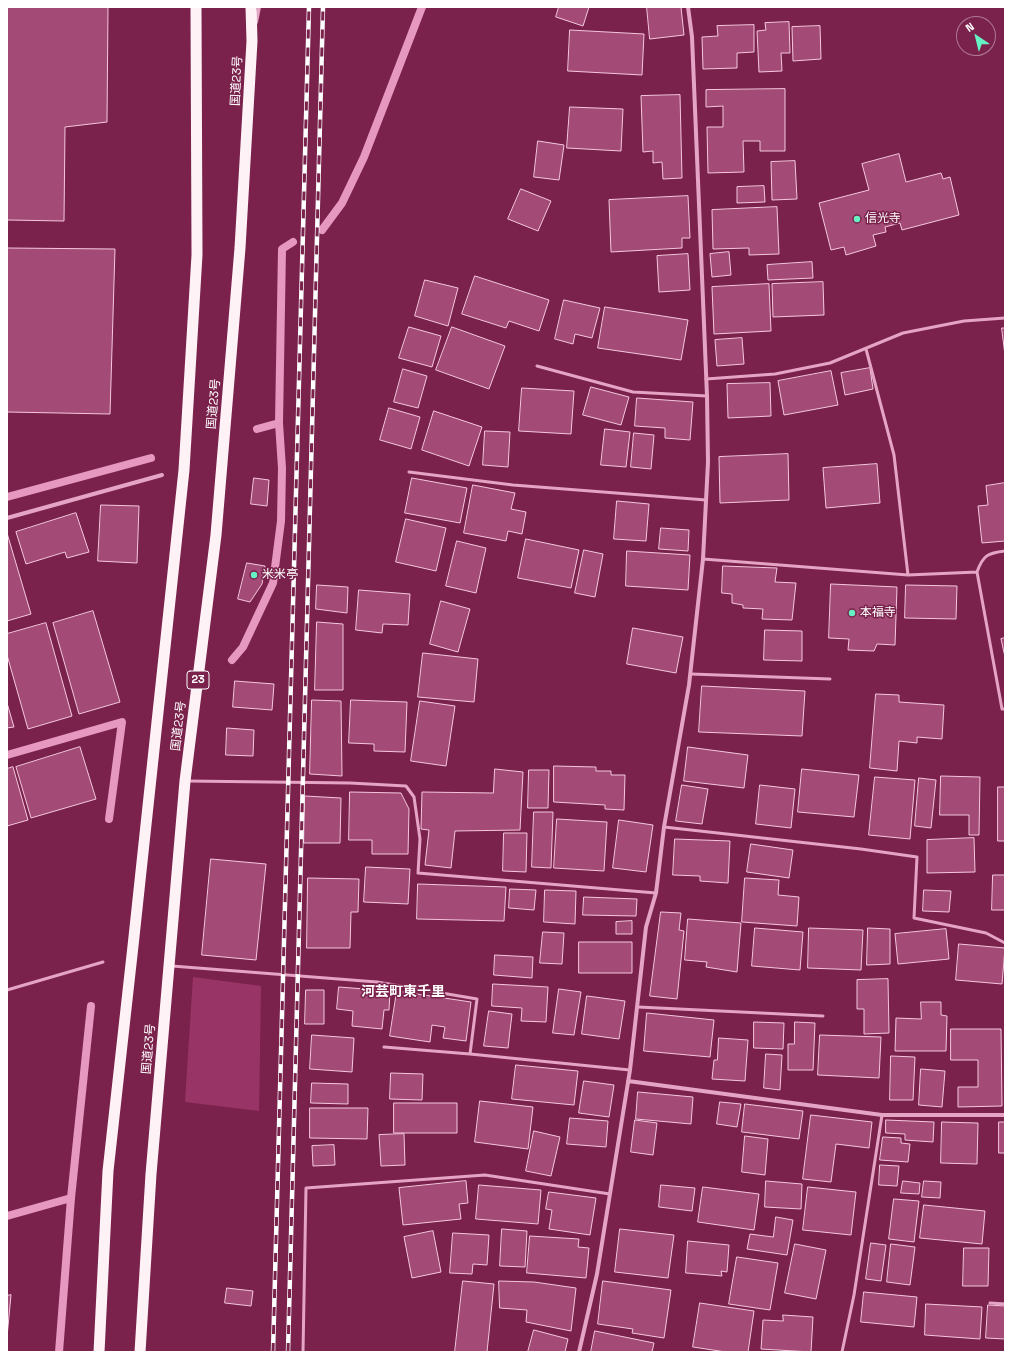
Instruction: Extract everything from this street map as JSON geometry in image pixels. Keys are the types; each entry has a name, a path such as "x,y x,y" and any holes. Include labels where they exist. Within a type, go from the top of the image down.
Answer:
{"highway":[{"name":"国道23号","path":"100,1352 108,1171 184,470 197,255 196,7"},
{"name":"国道23号","path":"140,1352 151,1174 185,781 216,535 240,248 252,41 251,7"}],"street":[{"path":"252,41 259,7"},
{"path":"579,1352 598,1274 630,1070 646,927 656,893 664,827 691,674 703,559 708,462 707,396 692,45 688,7"},
{"path":"7,518 162,475"},
{"path":"628,1081 882,1115 1005,1115"}],"lane":[{"path":"706,379 775,374 830,363 903,333 964,321 1005,318"},
{"path":"866,349 894,455 908,575"},
{"path":"537,366 633,392 707,396"},
{"path":"409,472 513,485 706,500"},
{"path":"1005,551 992,553 981,560 977,572 1002,709 1005,709"},
{"path":"703,559 908,575 977,572"},
{"path":"691,674 830,679"},
{"path":"185,781 350,783 406,786 414,797 420,839 418,873 656,893"},
{"path":"664,827 861,849 917,857 914,918 986,934 1005,943"},
{"path":"7,990 103,962"},
{"path":"170,966 377,982 477,999 470,1054"},
{"path":"638,1006 823,1016"},
{"path":"384,1047 630,1070"},
{"path":"842,1352 854,1295 882,1115"},
{"path":"303,1352 306,1188 486,1175 610,1194"},
{"path":"990,1303 1005,1304"}],"shaded area":[{"path":"193,977 261,986 259,1111 185,1102"}],"building":[{"path":"7,7 108,7 107,122 65,127 64,221 7,220"},
{"path":"559,7 589,7 583,26 556,17"},
{"path":"647,7 681,7 684,35 650,39"},
{"path":"789,22 790,53 781,53 782,71 759,72 757,31 766,30 765,23"},
{"path":"754,25 754,52 737,53 737,68 703,69 702,37 718,36 717,26"},
{"path":"820,26 821,59 793,61 792,27"},
{"path":"570,30 644,34 642,75 568,71"},
{"path":"785,89 785,151 760,151 760,141 743,141 744,172 708,173 707,127 723,127 723,106 706,107 706,90"},
{"path":"680,95 682,178 663,179 662,162 653,163 653,151 643,152 641,96"},
{"path":"570,107 623,109 621,151 567,148"},
{"path":"538,141 564,145 559,180 534,177"},
{"path":"899,154 906,182 941,173 943,179 950,177 959,215 902,230 900,223 885,227 886,232 873,235 876,246 846,255 844,247 831,250 819,203 869,190 862,164"},
{"path":"795,161 797,199 772,200 771,162"},
{"path":"764,186 765,202 737,203 737,187"},
{"path":"521,189 551,201 538,231 508,219"},
{"path":"688,196 690,238 682,238 682,248 611,252 609,200"},
{"path":"777,207 779,254 749,255 749,248 713,249 712,210"},
{"path":"7,248 115,249 110,414 7,412"},
{"path":"729,252 731,275 712,277 710,254"},
{"path":"688,254 690,290 659,292 657,256"},
{"path":"812,262 813,278 768,280 767,265"},
{"path":"475,276 549,300 539,331 509,321 506,328 462,314"},
{"path":"425,280 458,288 448,326 415,316"},
{"path":"823,282 824,315 773,317 772,284"},
{"path":"769,284 771,331 714,334 712,287"},
{"path":"564,300 600,308 592,338 575,334 573,344 555,339"},
{"path":"605,307 688,320 681,360 598,348"},
{"path":"409,327 441,336 432,367 399,358"},
{"path":"452,327 505,346 489,389 436,370"},
{"path":"1002,328 1005,328 1005,355"},
{"path":"742,338 744,364 717,366 715,340"},
{"path":"870,368 873,389 845,395 841,373"},
{"path":"403,369 427,376 418,408 394,402"},
{"path":"831,371 838,405 784,415 778,381"},
{"path":"770,383 771,416 728,418 727,384"},
{"path":"591,387 629,397 621,425 583,415"},
{"path":"522,388 574,391 571,434 519,431"},
{"path":"637,398 693,402 690,440 665,438 665,428 635,426"},
{"path":"389,408 420,417 411,449 380,440"},
{"path":"434,411 482,427 469,466 422,450"},
{"path":"605,429 630,432 626,467 601,465"},
{"path":"485,431 510,432 508,467 483,465"},
{"path":"634,433 654,435 651,469 631,467"},
{"path":"788,454 789,500 720,503 719,457"},
{"path":"877,464 880,503 826,508 823,468"},
{"path":"254,478 269,480 267,506 251,504"},
{"path":"412,478 467,488 460,523 405,513"},
{"path":"1005,483 1005,541 982,543 978,506 988,505 986,486"},
{"path":"473,485 515,493 511,509 526,512 522,534 508,531 506,541 464,533"},
{"path":"617,501 649,504 646,541 614,539"},
{"path":"101,505 139,506 137,563 98,561"},
{"path":"76,513 89,552 67,558 65,552 26,564 16,532"},
{"path":"406,519 446,528 436,571 396,562"},
{"path":"661,528 689,530 688,551 659,549"},
{"path":"7,533 31,614 7,621"},
{"path":"526,539 579,550 571,588 518,578"},
{"path":"457,541 486,548 476,593 446,586"},
{"path":"584,550 603,554 595,597 575,593"},
{"path":"627,551 690,555 688,590 626,586"},
{"name":"米米亭","path":"247,563 265,566 262,584 250,602 238,599"},
{"path":"723,566 777,568 775,582 796,583 792,620 762,619 763,609 743,608 743,605 732,603 732,594 722,593"},
{"path":"831,584 897,587 895,645 877,644 874,651 848,650 849,639 829,638"},
{"path":"317,585 348,587 347,613 316,609"},
{"path":"906,585 957,586 956,619 905,618"},
{"path":"359,590 410,594 408,625 383,624 382,633 356,630"},
{"path":"441,601 470,609 458,652 430,644"},
{"path":"93,611 120,702 79,714 53,623"},
{"path":"317,622 343,624 343,690 315,690"},
{"path":"46,623 72,716 28,729 7,655 7,634"},
{"path":"633,628 683,637 676,673 627,664"},
{"path":"765,630 802,631 802,661 764,660"},
{"path":"1005,638 1005,657 1001,639"},
{"path":"423,653 478,659 474,702 418,697"},
{"path":"235,681 274,684 272,710 233,707"},
{"path":"702,686 805,691 802,736 699,732"},
{"path":"876,694 899,695 899,702 944,705 942,739 917,737 917,743 899,741 897,771 870,768"},
{"path":"312,700 341,701 342,776 310,774"},
{"path":"351,700 407,702 405,752 374,751 374,744 349,743"},
{"path":"420,701 455,706 446,766 411,761"},
{"path":"7,703 14,727 7,728"},
{"path":"227,728 254,730 253,756 226,755"},
{"path":"80,747 96,799 31,818 16,767"},
{"path":"688,747 748,755 744,788 684,781"},
{"path":"554,766 596,767 596,771 611,771 611,775 625,775 624,810 605,809 605,805 554,802"},
{"path":"13,767 28,820 7,826 7,769"},
{"path":"495,769 523,772 520,830 455,831 451,868 425,865 429,830 421,829 422,792 493,793"},
{"path":"802,769 859,775 854,817 798,812"},
{"path":"529,770 549,770 548,808 528,808"},
{"path":"941,776 980,777 979,835 969,835 969,815 940,815"},
{"path":"875,777 915,780 910,839 869,835"},
{"path":"919,778 936,780 931,828 915,826"},
{"path":"682,785 708,789 702,824 676,821"},
{"path":"760,785 795,789 791,828 756,824"},
{"path":"998,787 1005,787 1005,841 998,841"},
{"path":"350,792 401,793 409,809 408,854 372,854 372,840 349,840"},
{"path":"305,796 341,798 340,843 304,843"},
{"path":"534,812 553,812 551,868 532,867"},
{"path":"557,819 607,822 604,871 554,868"},
{"path":"619,820 653,825 646,872 613,868"},
{"path":"504,833 527,833 526,872 503,871"},
{"path":"974,838 975,872 927,873 927,840"},
{"path":"675,839 730,841 728,883 700,881 700,876 673,875"},
{"path":"751,844 793,850 789,878 747,872"},
{"path":"211,859 266,864 256,960 202,955"},
{"path":"366,867 410,869 408,904 364,902"},
{"path":"993,875 1005,875 1005,910 992,910"},
{"path":"308,878 359,879 358,912 351,912 350,948 307,948"},
{"path":"745,878 779,880 778,895 799,897 797,926 742,922"},
{"path":"418,884 506,887 504,921 417,919"},
{"path":"510,889 536,890 534,910 509,908"},
{"path":"545,890 576,891 575,924 544,922"},
{"path":"924,890 951,891 949,912 923,911"},
{"path":"584,897 637,899 636,916 583,915"},
{"path":"661,912 681,913 679,930 684,931 677,999 650,996"},
{"path":"688,919 741,923 737,972 706,967 707,962 685,960"},
{"path":"632,921 632,934 616,934 616,922"},
{"path":"755,928 803,932 800,970 752,966"},
{"path":"809,928 863,930 861,970 808,968"},
{"path":"868,928 890,929 890,964 867,965"},
{"path":"946,929 949,959 898,964 895,934"},
{"path":"543,932 564,933 562,964 540,963"},
{"path":"579,942 632,942 632,973 579,973"},
{"path":"959,944 1005,948 1002,984 956,980"},
{"path":"495,955 533,957 532,978 494,975"},
{"path":"888,979 889,1033 864,1034 864,1009 857,1009 857,980"},
{"path":"493,984 548,987 546,1022 521,1021 522,1008 492,1006"},
{"path":"339,987 390,991 389,1010 384,1010 382,1029 352,1026 353,1011 337,1009"},
{"path":"559,989 581,992 574,1035 553,1033"},
{"path":"306,990 324,990 324,1024 305,1024"},
{"path":"397,991 471,1002 466,1041 443,1038 445,1027 432,1025 430,1042 390,1036"},
{"path":"587,996 625,1001 619,1039 582,1034"},
{"path":"921,1002 941,1002 941,1015 947,1016 946,1051 895,1051 896,1018 921,1019"},
{"path":"489,1011 512,1014 508,1048 484,1046"},
{"path":"647,1013 714,1020 710,1057 644,1051"},
{"path":"754,1022 784,1023 783,1049 754,1048"},
{"path":"795,1022 815,1023 813,1070 788,1070 788,1044 794,1044"},
{"path":"951,1029 1001,1029 1002,1106 958,1107 958,1087 978,1087 978,1060 951,1060"},
{"path":"312,1035 354,1038 352,1072 310,1069"},
{"path":"820,1035 881,1037 879,1078 818,1075"},
{"path":"719,1038 748,1040 745,1081 712,1079 714,1060 717,1060"},
{"path":"766,1054 782,1055 780,1090 764,1088"},
{"path":"891,1056 915,1057 913,1100 890,1100"},
{"path":"516,1065 578,1071 574,1105 512,1099"},
{"path":"921,1069 945,1071 942,1107 919,1105"},
{"path":"391,1073 423,1074 422,1100 390,1099"},
{"path":"584,1081 614,1085 609,1117 579,1113"},
{"path":"312,1083 348,1084 348,1104 311,1103"},
{"path":"638,1092 693,1097 691,1124 636,1119"},
{"path":"480,1101 533,1107 528,1149 475,1142"},
{"path":"720,1102 741,1104 737,1127 717,1124"},
{"path":"394,1103 457,1103 457,1133 394,1133"},
{"path":"745,1104 803,1111 799,1139 742,1132"},
{"path":"310,1108 368,1108 367,1139 310,1138"},
{"path":"811,1115 872,1122 869,1148 836,1144 831,1182 803,1179"},
{"path":"570,1118 608,1121 606,1147 567,1144"},
{"path":"635,1120 657,1123 653,1155 631,1152"},
{"path":"886,1120 934,1122 933,1142 905,1140 905,1134 886,1133"},
{"path":"942,1122 978,1123 977,1164 941,1163"},
{"path":"999,1122 1005,1122 1005,1153 999,1153"},
{"path":"534,1131 560,1137 551,1176 526,1171"},
{"path":"404,1134 405,1165 381,1166 379,1135"},
{"path":"745,1136 768,1139 765,1175 742,1172"},
{"path":"883,1137 901,1138 901,1143 910,1144 908,1162 880,1160"},
{"path":"334,1145 335,1165 313,1166 312,1146"},
{"path":"880,1165 899,1166 897,1186 879,1185"},
{"path":"466,1181 468,1203 459,1204 461,1219 403,1225 399,1188"},
{"path":"766,1181 802,1184 801,1209 765,1207"},
{"path":"903,1181 920,1183 919,1194 901,1193"},
{"path":"924,1181 941,1182 940,1198 922,1197"},
{"path":"479,1185 541,1190 538,1224 476,1219"},
{"path":"661,1185 695,1188 692,1211 659,1207"},
{"path":"703,1187 759,1194 754,1230 698,1222"},
{"path":"808,1187 856,1192 851,1235 803,1230"},
{"path":"549,1192 596,1198 590,1235 549,1229 552,1210 546,1209"},
{"path":"894,1199 919,1201 914,1242 889,1239"},
{"path":"924,1205 985,1211 982,1244 920,1238"},
{"path":"776,1217 793,1220 787,1255 747,1249 750,1234 773,1237"},
{"path":"502,1229 527,1231 525,1267 500,1266"},
{"path":"620,1229 674,1235 668,1278 615,1272"},
{"path":"433,1231 441,1272 412,1278 404,1237"},
{"path":"453,1233 489,1235 487,1265 473,1264 472,1274 450,1273"},
{"path":"530,1236 579,1239 578,1247 589,1248 586,1278 527,1273"},
{"path":"688,1241 729,1245 727,1272 721,1271 722,1276 686,1273"},
{"path":"871,1243 886,1245 881,1281 866,1279"},
{"path":"795,1244 826,1250 816,1299 785,1293"},
{"path":"891,1244 915,1247 910,1285 887,1282"},
{"path":"964,1248 989,1248 988,1286 963,1286"},
{"path":"737,1257 778,1263 770,1310 729,1304"},
{"path":"463,1281 494,1284 487,1352 455,1352"},
{"path":"499,1281 534,1282 576,1288 571,1331 526,1322 527,1310 500,1308"},
{"path":"603,1281 671,1290 664,1338 632,1333 633,1329 598,1324"},
{"path":"227,1288 253,1291 251,1306 225,1303"},
{"path":"864,1292 917,1297 914,1327 861,1322"},
{"path":"11,1295 7,1337 7,1296"},
{"path":"700,1303 754,1311 748,1352 726,1352 693,1347"},
{"path":"926,1304 982,1307 980,1339 925,1335"},
{"path":"988,1305 1005,1306 1005,1339 986,1338"},
{"path":"783,1315 813,1317 811,1352 761,1349 763,1320 783,1321"},
{"path":"534,1330 568,1339 565,1352 528,1352"},
{"path":"595,1331 654,1343 652,1352 591,1352"}],"waterway":[{"path":"322,230 342,203 364,157 422,7"},
{"path":"257,429 279,423 282,249 293,242"},
{"path":"232,660 243,647 273,583 281,521 282,468 279,423"},
{"path":"7,497 151,458"},
{"path":"7,755 122,722 109,819"},
{"path":"59,1352 71,1198 91,1006"},
{"path":"7,1216 71,1198"}],"railway":[{"path":"273,1352 309,7"},
{"path":"288,1352 323,7"}],"place":[{"name":"信光寺","path":"857,219"},
{"name":"米米亭","path":"254,575"},
{"name":"本福寺","path":"852,613"}],"district":[{"name":"河芸町東千里","path":"403,992"}]}
